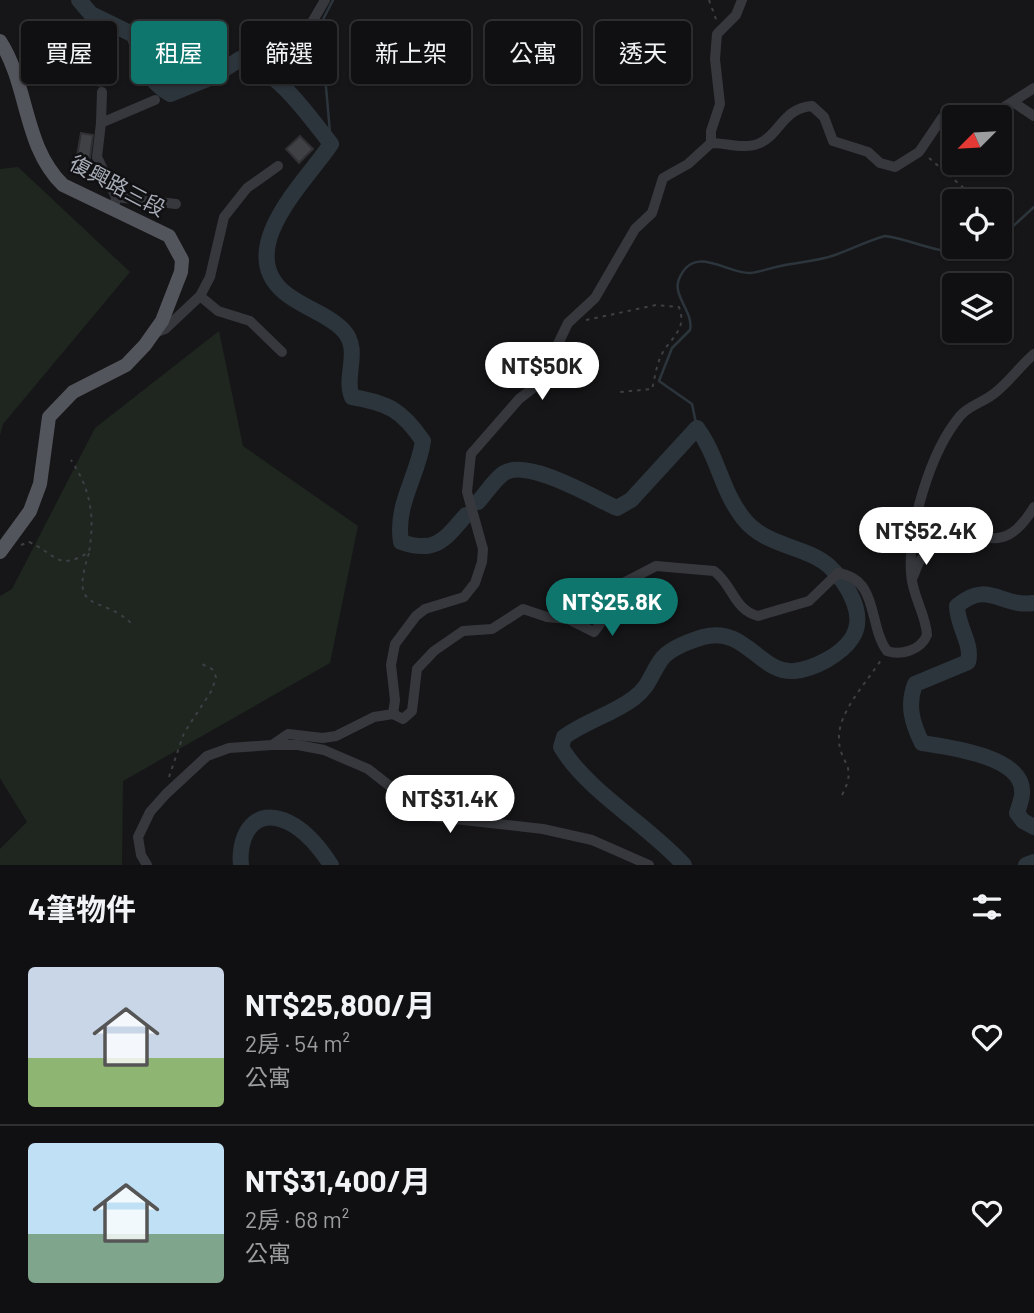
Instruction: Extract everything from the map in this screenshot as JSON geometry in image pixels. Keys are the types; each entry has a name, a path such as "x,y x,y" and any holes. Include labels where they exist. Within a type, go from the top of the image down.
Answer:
{"main road":[{"name":"復興路三段","path":"0,41 16,77 37,147 50,172 63,185 115,203 169,236 182,260 181,272 154,333 126,365 74,392 49,417 40,484 30,511 0,552"}],"street":[{"path":"313,21 325,0"},
{"path":"711,143 711,131 720,104 715,59 720,29 736,15 742,0"},
{"path":"393,714 395,700 391,665 394,644 425,609 464,597 475,583 482,562 483,549 467,492 471,454 519,399 550,375 556,348 568,323 595,298 635,229 652,213 663,178 688,164 711,143 747,146 760,144 790,114 812,106 824,117 833,141 868,152 888,167 902,165 919,152 942,118 954,110 990,110 1013,102 1034,88"},
{"path":"102,92 97,158 115,203 176,204"},
{"path":"101,124 155,100"},
{"path":"1013,102 1034,116"},
{"path":"154,333 165,329 200,296 210,276 223,217 247,188 278,166"},
{"path":"200,296 218,311 250,321 282,352"},
{"path":"272,746 288,734 323,738 336,736 374,717 393,714 403,719 408,717 412,711 417,669 434,651 463,631 492,629 523,609 547,617 568,619 594,632 600,624 598,601 606,592 656,566 714,571 721,576 743,609 758,616 784,611 809,601 834,575 853,576 864,589 875,612 881,642 887,651 903,652 919,646 927,635 911,579 911,547 920,503 946,439 962,413 999,390 1034,355"},
{"path":"911,579 919,562 940,535 998,538 1022,525 1034,507"},
{"path":"147,865 141,855 138,837 161,798 207,756 229,748 298,745 324,750 368,769 428,816 543,829 592,840 649,865"}],"path":[{"path":"709,0 720,29"},
{"path":"919,152 966,189"},
{"path":"568,323 656,305 679,307 682,314 680,332 660,358 652,389 620,392"},
{"path":"71,460 82,476 91,503 93,522 89,552 81,573 81,585 87,598 95,606 122,613 133,625"},
{"path":"19,545 29,542 64,562 72,563 89,552"},
{"path":"842,795 850,780 848,766 839,745 843,719 887,651"},
{"path":"161,798 184,733 212,690 216,677 212,669 202,664"}],"shaded area":[{"path":"18,167 130,272 3,424 0,435 0,169"},
{"path":"219,331 243,446 358,526 330,663 123,781 122,865 0,865 0,849 27,822 0,778 0,596 12,589 95,428"}],"building":[{"path":"81,133 93,135 90,158 77,156"},
{"path":"300,136 313,149 299,163 286,149"}],"waterway":[{"path":"79,0 91,14 134,35 150,76 170,94 212,77 240,59 267,73 291,94 331,144 279,215 270,236 266,256 270,275 284,292 343,330 351,346 349,380 352,397 385,405 401,415 423,441 401,515 401,542 423,546 439,542 466,515"},
{"path":"331,144 326,87 322,77 309,61 307,51 333,0"},
{"path":"1012,227 1034,207"},
{"path":"697,428 692,404 659,381 672,348 690,330 689,317 678,292 679,279 685,268 702,262 754,273 828,257 885,236 942,250"},
{"path":"478,502 504,473 515,470 529,471 561,481 617,508 631,500 697,428 710,450 729,496 752,528 775,541 821,560 848,590 856,610 856,629 847,644 826,660 802,670 782,670 730,638 718,635 703,637 669,652 634,698 564,737 561,747 586,778 684,865"},
{"path":"1034,603 977,595 957,606 968,648 968,662 915,684 911,707 913,721 922,743 981,755 1010,769 1019,779 1022,791 1017,813 1023,821 1034,827"},
{"path":"241,865 242,846 249,829 255,822 272,817 290,823 304,833 331,865"},
{"path":"1026,865 1034,862"}]}
